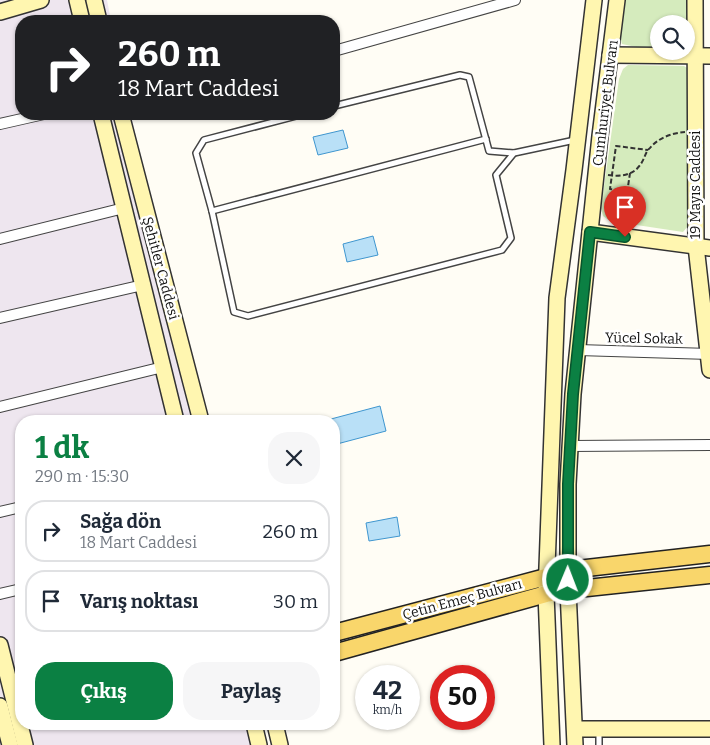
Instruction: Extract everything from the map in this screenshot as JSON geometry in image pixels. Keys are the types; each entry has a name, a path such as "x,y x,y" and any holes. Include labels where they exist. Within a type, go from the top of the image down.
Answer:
{"main road":[{"name":"Çetin Emeç Bulvarı","path":"340,631 546,578 569,570 710,554"},
{"path":"340,650 546,594 710,575"}],"street":[{"path":"0,12 41,0"},
{"path":"78,0 81,15"},
{"path":"94,0 98,15"},
{"path":"340,49 515,0"},
{"name":"Cumhuriyet Bulvarı","path":"552,745 546,578 557,298 594,0"},
{"name":"Cumhuriyet Bulvarı","path":"575,745 568,590 570,446 590,232 618,0"},
{"name":"19 Mayıs Caddesi","path":"695,0 703,56 703,247 710,370"},
{"path":"610,55 703,56"},
{"path":"0,124 18,120"},
{"name":"Şehitler Caddesi","path":"102,120 175,415"},
{"name":"Şehitler Caddesi","path":"123,120 199,415"},
{"path":"0,239 124,208"},
{"path":"590,232 703,247"},
{"path":"0,318 143,285"},
{"name":"Yücel Sokak","path":"578,350 709,354"},
{"path":"0,407 163,367"},
{"path":"570,446 710,445"},
{"path":"0,512 15,508"},
{"path":"0,594 15,590"},
{"path":"0,645 15,699"},
{"path":"0,706 10,745"},
{"path":"575,729 710,729"},
{"path":"23,730 24,745"},
{"path":"255,730 259,745"},
{"path":"276,730 280,745"}],"lane":[{"path":"340,105 460,75 469,77 489,151 514,153 578,139"},
{"path":"281,120 204,140 196,152 212,212 234,312 248,316 502,250 512,238 496,175 514,153"},
{"path":"212,212 486,139"},
{"path":"599,729 599,745"}],"path":[{"path":"604,175 619,177 630,173 639,166 648,150 663,138 675,133 689,132"},
{"path":"627,192 610,190 616,146 648,150"},
{"path":"626,200 630,173"}],"shaded area":[{"path":"0,0 107,0 110,15 15,15 15,120 132,120 196,415 15,415 15,730 263,730 267,745 0,745"}],"green space":[{"path":"625,0 689,0 689,15 650,15 650,49 622,44 620,37"},
{"path":"628,65 684,66 687,68 689,132 688,226 683,232 610,221 603,216 601,208 619,79 623,69"}],"water":[{"path":"343,130 348,148 318,155 313,137"},
{"path":"373,236 378,255 347,262 343,244"},
{"path":"380,406 386,431 340,443 340,417"},
{"path":"397,517 400,536 369,541 366,523"}],"route":[{"path":"568,580 568,484 573,394 590,232 625,237"}]}
